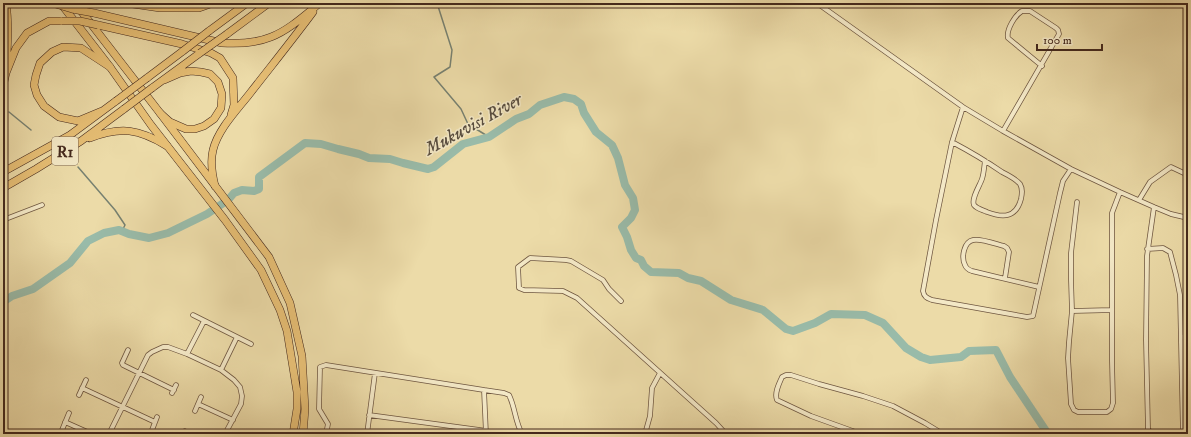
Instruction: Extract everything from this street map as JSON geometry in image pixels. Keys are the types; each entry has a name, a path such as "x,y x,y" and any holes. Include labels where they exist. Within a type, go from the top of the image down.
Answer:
{"main road":[{"path":"6,3 8,41 6,73"},
{"path":"52,3 72,9 222,43 246,43 272,37 290,27 320,3"},
{"path":"61,3 261,270 280,310 287,331 297,392 297,409 294,434"},
{"path":"75,3 269,257 290,303 302,356 305,409 303,434"},
{"path":"126,3 160,8 198,8 213,3"},
{"name":"R1","path":"3,172 70,135 247,3"},
{"name":"R1","path":"3,188 81,141 269,3"},
{"path":"215,186 211,162 217,139 230,119 320,3"},
{"path":"3,86 6,73 16,48 27,34 49,22 80,21 182,44 211,53 220,58 233,78 234,105 230,119"},
{"path":"102,111 78,121 59,118 44,106 37,95 34,85 40,63 52,52 63,47 81,48 110,67"},
{"path":"160,113 170,122 186,129 195,129 204,126 214,119 221,108 222,94 218,82 210,74 191,71 164,80"},
{"path":"81,141 114,130 129,130 155,138 167,146"}],"street":[{"path":"817,3 963,107 1003,131 1071,169 1154,207 1171,214 1188,218"},
{"path":"1003,131 1042,66 1059,34 1058,30 1030,11 1022,11 1016,17 1007,32 1008,38 1042,66"},
{"path":"963,107 952,142 922,291 924,295 932,300 1030,317 1033,316 1060,192 1063,181 1071,169"},
{"path":"952,142 985,161 1015,180 1020,185 1022,190 1019,206 1008,216 1000,216 978,209 973,202 982,180 985,161"},
{"path":"1139,200 1150,182 1171,167 1188,175"},
{"path":"1077,202 1072,253 1072,311 1068,358 1071,404 1074,410 1078,412 1107,412 1110,411 1113,406 1112,213 1120,192"},
{"path":"3,220 42,205"},
{"path":"1152,434 1148,429 1146,340 1147,249 1154,207"},
{"path":"1005,278 1009,252 1007,248 974,239 968,243 964,252 965,266 968,269 1039,287"},
{"path":"1147,249 1167,249 1171,255 1176,275 1180,296 1183,434"},
{"path":"621,301 609,290 603,280 571,261 530,258 518,267 519,288 524,290 562,291 577,298 716,423 726,434"},
{"path":"1072,311 1112,310"},
{"path":"193,315 251,344"},
{"path":"187,354 204,321"},
{"path":"221,370 237,337"},
{"path":"1181,337 1188,337"},
{"path":"109,434 148,355 162,347 168,347 221,370 240,387 242,396 241,404 225,434"},
{"path":"128,350 122,364 173,391 176,385"},
{"path":"326,434 328,424 319,409 320,367 326,365 504,393 509,395 511,399 517,426 522,434"},
{"path":"1182,368 1188,368"},
{"path":"367,434 375,373"},
{"path":"645,434 650,416 652,388 660,373"},
{"path":"861,434 812,416 778,400 776,393 782,377 791,375 893,406 940,433"},
{"path":"79,395 86,380"},
{"path":"82,388 122,407 156,420 152,430"},
{"path":"369,415 486,432 484,390"},
{"path":"195,411 202,397"},
{"path":"1182,401 1188,401"},
{"path":"198,404 233,420"},
{"path":"62,430 69,413"},
{"path":"65,422 92,434"}],"waterway":[{"path":"437,3 452,50 450,67 434,77 461,109 468,124 489,137"},
{"name":"Mukuvisi River","path":"3,302 12,296 33,289 70,263 88,241 104,233 119,230 129,234 149,238 168,233 207,214 228,200 234,193 242,190 254,191 259,189 259,177 305,143 321,144 369,158 390,159 428,169 434,167 463,144 489,137 516,119 529,114 540,105 564,97 574,99 581,104 584,113 596,132 612,145 618,158 625,185 633,198 635,210 631,218 622,227 631,250 636,258 641,260 644,266 651,272 679,273 688,278 701,281 731,300 763,310 786,329 793,331 815,323 831,314 865,315 883,323 906,348 921,357 930,360 961,357 969,351 996,350 1010,377 1048,434"},
{"path":"9,112 31,130"},
{"path":"78,167 115,210 125,225 122,231"}]}
